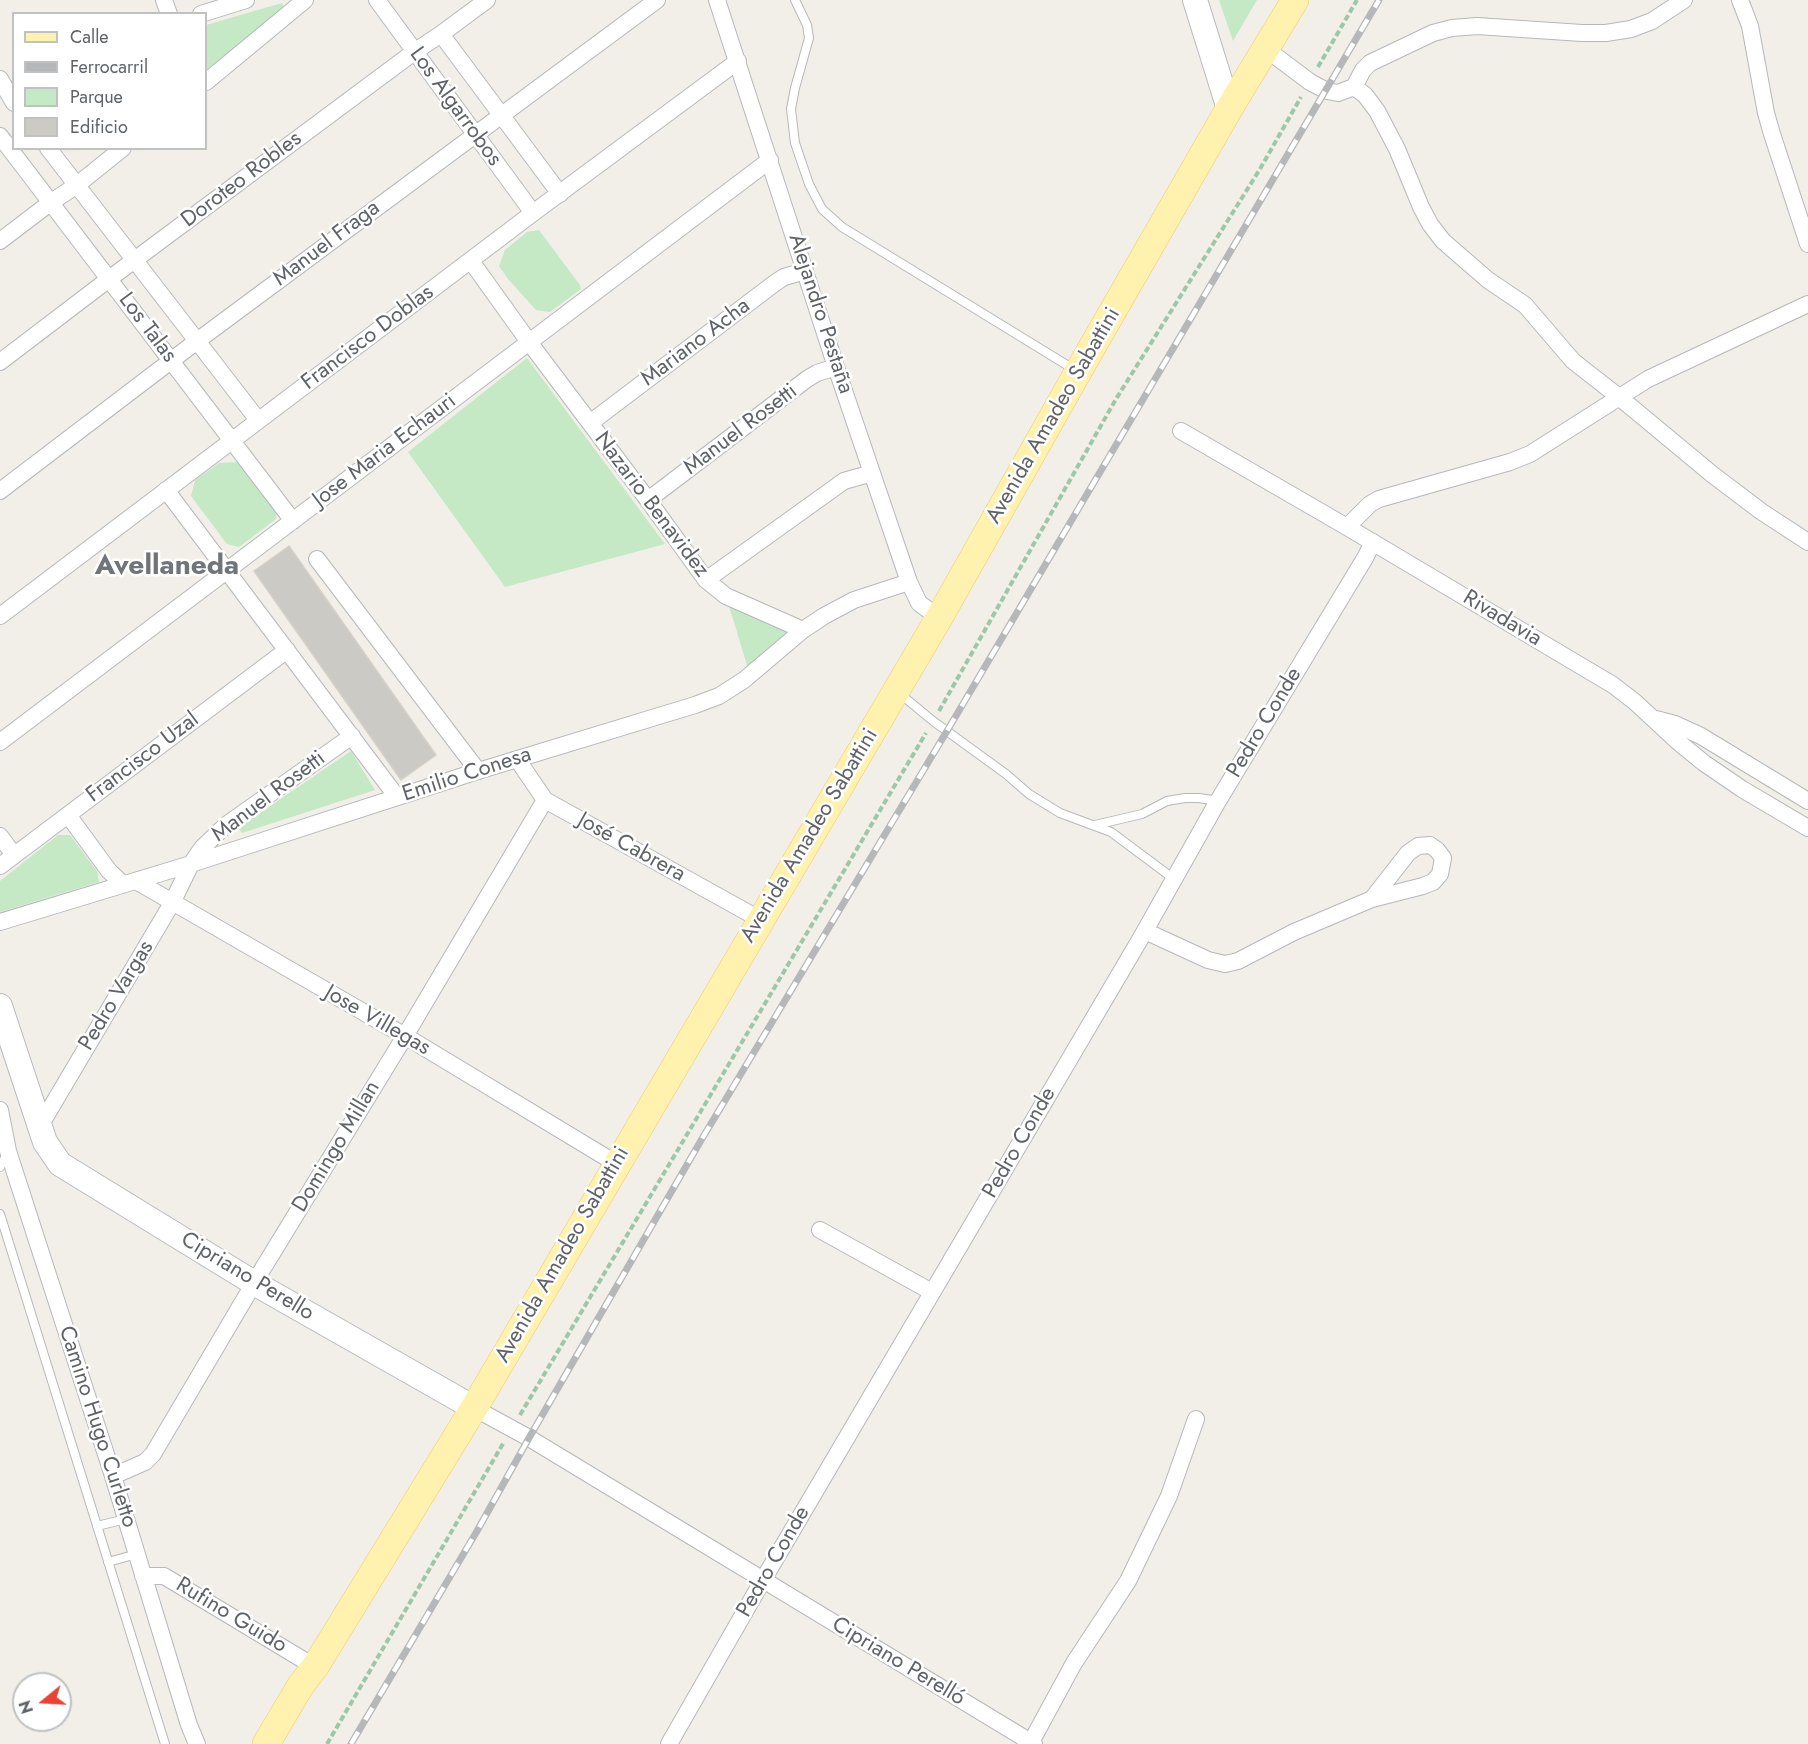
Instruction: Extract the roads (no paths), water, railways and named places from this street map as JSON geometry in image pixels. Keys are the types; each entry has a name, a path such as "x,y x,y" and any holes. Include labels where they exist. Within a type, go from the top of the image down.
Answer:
{"main road":[{"path":"1195,0 1229,109"},
{"name":"Avenida Amadeo Sabattini","path":"266,1744 474,1408 939,618 1229,109 1295,0"},
{"name":"Cipriano Perello","path":"1,1014 45,1142 60,1164 254,1283 474,1408"},
{"path":"286,1744 315,1696 315,1667"}],"street":[{"path":"207,12 246,0"},
{"path":"207,81 305,0"},
{"name":"Los Algarrobos","path":"377,0 533,213"},
{"name":"Doroteo Robles","path":"0,362 414,52 487,0"},
{"name":"Manuel Fraga","path":"0,491 171,360 657,0"},
{"name":"Alejandro Pestaña","path":"717,0 836,367 909,582 919,603 939,618"},
{"path":"1266,49 1310,82 1327,91 1338,93 1354,87 1362,70 1371,63 1433,33 1452,28 1477,26 1605,33 1631,29 1652,21 1684,0"},
{"path":"1740,0 1750,26 1769,124 1807,237"},
{"path":"441,34 560,194"},
{"name":"Francisco Doblas","path":"0,616 533,213 738,62"},
{"path":"0,78 8,105"},
{"path":"1354,87 1365,94 1377,111 1402,160 1420,207 1443,241 1488,280 1525,305 1574,362 1713,475 1762,512 1808,542"},
{"name":"Los Talas","path":"0,136 293,521"},
{"path":"50,150 258,420"},
{"path":"0,241 121,150"},
{"name":"Jose Maria Echauri","path":"0,742 770,160"},
{"path":"471,261 529,342"},
{"name":"Mariano Acha","path":"590,423 775,283 784,277 805,271"},
{"path":"1347,527 1370,504 1379,500 1510,462 1530,454 1619,397 1668,369 1808,304"},
{"name":"Nazario Benavidez","path":"529,342 706,580 726,596 803,630"},
{"name":"Manuel Rosetti","path":"648,500 807,379 836,367"},
{"name":"Rivadavia","path":"1181,431 1613,685 1714,770 1808,828"},
{"path":"706,580 844,482 872,473"},
{"path":"166,490 397,797"},
{"name":"Pedro Conde","path":"669,1744 1145,931 1218,801 1373,542"},
{"path":"317,559 478,771"},
{"name":"Emilio Conesa","path":"0,922 695,705 719,696 744,680 803,630 824,616 854,600 909,582"},
{"name":"Francisco Uzal","path":"0,866 286,650"},
{"path":"1653,719 1675,724 1701,736 1808,801"},
{"name":"Manuel Rosetti","path":"191,864 202,848 226,825 352,736"},
{"name":"José Cabrera","path":"517,759 545,800 761,920"},
{"name":"Domingo Millan","path":"113,1476 146,1462 153,1454 545,800"},
{"name":"Jose Villegas","path":"68,815 109,871 172,903 405,1036 617,1164"},
{"path":"0,836 14,855"},
{"name":"Pedro Vargas","path":"40,1126 172,903 191,864"},
{"path":"1145,931 1208,960 1225,964 1238,961 1294,932 1372,898"},
{"name":"Camino Hugo Curletto","path":"0,1110 8,1151 113,1476 189,1725 197,1744"},
{"path":"820,1230 932,1292"},
{"name":"Cipriano Perelló","path":"474,1408 512,1428 1031,1744"},
{"path":"1031,1744 1074,1663 1133,1571 1169,1496 1196,1419"},
{"name":"Rufino Guido","path":"143,1576 164,1576 315,1667"}],"lane":[{"path":"795,0 807,24 809,38 791,110 795,143 809,184 822,209 842,227 1078,372"},
{"path":"896,690 1029,794 1060,813 1111,832 1174,879"},
{"path":"1095,825 1142,814 1167,801 1185,798 1218,801"},
{"path":"0,1167 8,1151"},
{"path":"0,1214 165,1744"},
{"path":"97,1526 126,1519"},
{"path":"108,1562 137,1554"}],"railway":[{"path":"351,1744 477,1531 703,1137 947,731 1379,0"}],"district":[{"name":"Avellaneda","path":"167,567"}]}
